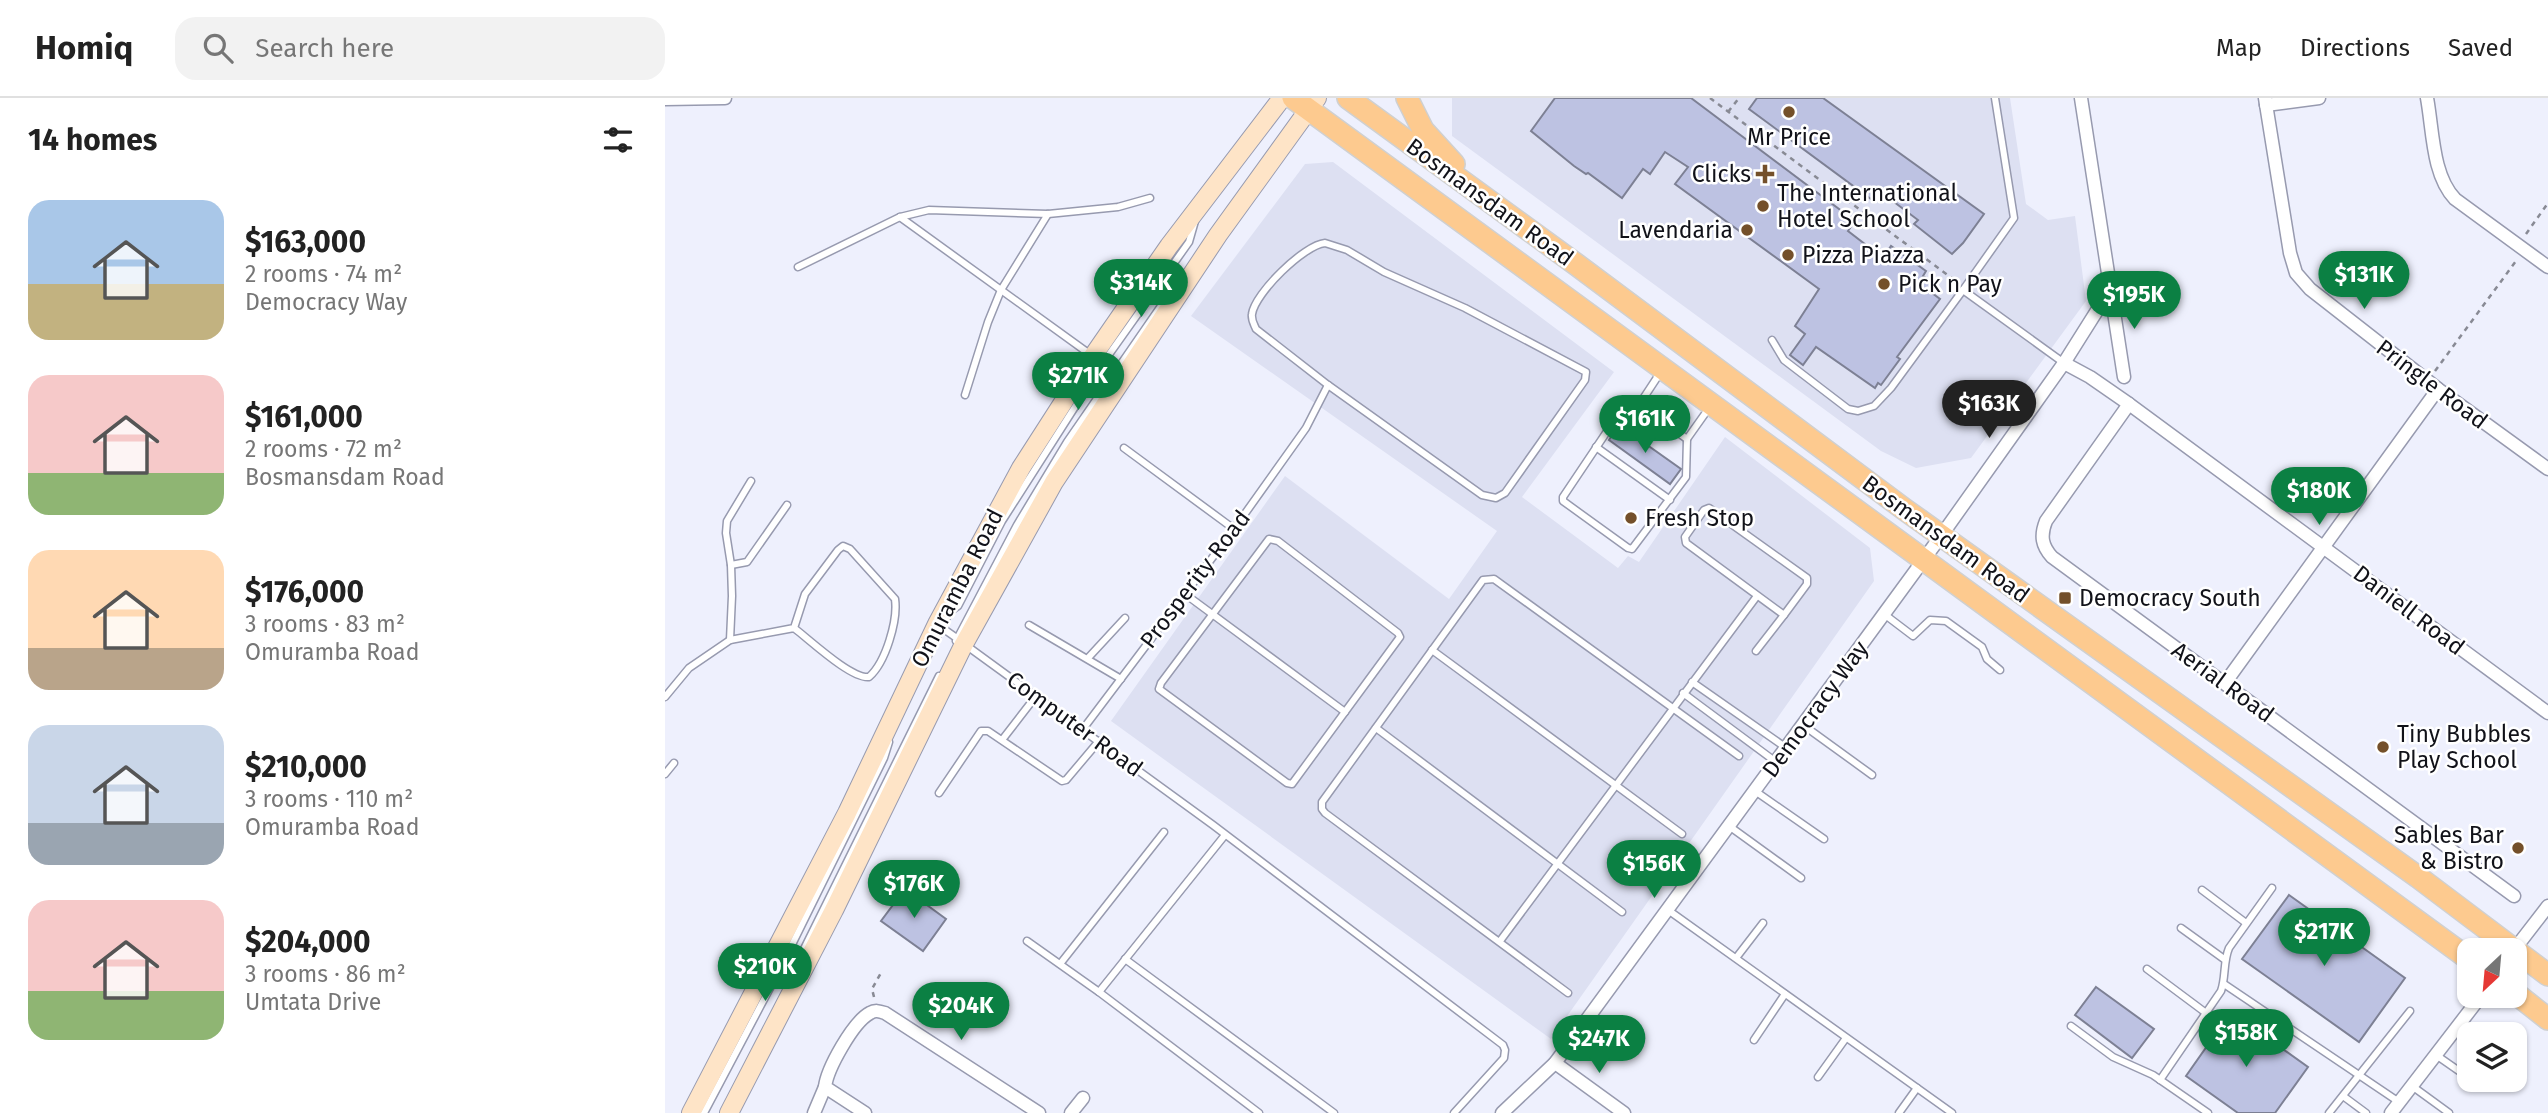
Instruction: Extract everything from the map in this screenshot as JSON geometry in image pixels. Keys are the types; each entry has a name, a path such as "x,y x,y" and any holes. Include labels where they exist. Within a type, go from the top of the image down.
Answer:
{"main road":[{"name":"Omuramba Road","path":"691,1113 841,824 939,620 1021,468 1093,356 1169,246 1282,98"},
{"name":"Bosmansdam Road","path":"1348,98 1941,536 2498,938"},
{"path":"1407,98 1423,130 1498,208"},
{"name":"Omuramba Road","path":"729,1113 834,910 957,645 1054,482 1307,102"},
{"name":"Bosmansdam Road","path":"1307,102 1663,369 2457,950"},
{"name":"Bosmansdam Road","path":"2527,959 2548,975"},
{"path":"2527,1002 2548,1019"}],"street":[{"path":"665,99 725,98"},
{"path":"2081,98 2124,377"},
{"path":"2265,102 2319,98"},
{"path":"2427,98 2440,175 2447,190 2455,199 2548,267"},
{"name":"Pringle Road","path":"2265,102 2290,253 2296,273 2310,289 2433,386 2548,469"},
{"name":"Democracy Way","path":"1502,1113 1555,1063 1941,536 2064,363 2110,290"},
{"name":"Daniell Road","path":"2064,363 2129,404 2548,713"},
{"path":"2225,683 2324,548 2433,386"},
{"name":"Aerial Road","path":"2129,404 2046,521 2042,530 2042,541 2052,557 2514,897"},
{"path":"2524,938 2548,906"},
{"path":"2395,1108 2472,1008"},
{"path":"814,1113 836,1057 861,1020 872,1011 885,1013 1039,1113"},
{"path":"1555,1063 1623,1113"},
{"path":"825,1087 865,1113"},
{"path":"1071,1113 1083,1098"}],"lane":[{"path":"1772,340 1784,360 1848,409 1858,411 1874,406 1891,388 2014,218 1995,98"},
{"path":"798,267 900,217 929,210 1048,215 1118,207 1150,198"},
{"path":"939,620 958,606 1002,520 1103,363 1189,242 1197,211"},
{"path":"965,395 1001,290 1048,215"},
{"path":"900,217 1093,356"},
{"path":"1325,243 1347,250 1404,282 1465,308 1582,368 1587,375 1505,493 1492,498 1482,495 1328,385 1256,329 1252,315 1257,303 1282,271 1304,251 1316,244 1325,243"},
{"path":"1963,290 2064,363"},
{"path":"1663,369 1639,405 1618,415 1563,497 1564,502 1630,549 1636,547 1687,472 1687,439 1712,404"},
{"name":"Prosperity Road","path":"1083,729 1306,428 1328,385"},
{"path":"1639,405 1687,439"},
{"path":"1596,447 1670,500"},
{"path":"1124,448 1234,528"},
{"path":"730,640 731,565 727,521 751,481"},
{"path":"731,565 747,562 787,505"},
{"path":"1756,651 1784,615 1807,584 1807,578 1713,509 1703,510 1685,537 1686,543 1784,615"},
{"path":"1269,539 1277,541 1400,635 1399,641 1345,712 1295,783 1289,784 1160,691 1161,683 1269,539"},
{"path":"665,697 689,668 730,640 794,628 860,677 869,677 882,662 887,650 896,607 895,598 850,549 843,547 806,594 794,628"},
{"path":"1568,993 1322,809 1322,802 1483,580 1494,579 1739,756"},
{"path":"1185,594 1345,712"},
{"path":"1500,941 1757,596"},
{"path":"1884,614 1913,636 1930,620 1947,621 1982,646 1987,659 2000,670"},
{"path":"1088,659 1125,618"},
{"name":"Computer Road","path":"939,620 957,645 1083,729 1503,1045 1504,1058 1454,1113"},
{"path":"1030,625 1121,678"},
{"path":"1432,650 1682,834"},
{"path":"720,1113 737,1084 945,664"},
{"path":"1692,682 1786,748"},
{"path":"1683,693 1776,762"},
{"path":"1002,740 1036,696"},
{"path":"703,1113 779,971 884,758 890,736 889,725"},
{"path":"1803,725 1872,775"},
{"path":"1376,728 1622,912"},
{"path":"939,793 979,732 988,731 1062,781 1066,780 1099,741"},
{"path":"665,774 674,763"},
{"path":"1755,791 1824,839"},
{"path":"1729,826 1801,878"},
{"path":"1060,964 1164,832"},
{"path":"1099,992 1225,835"},
{"path":"2160,1080 2224,984 2224,958 2233,940 2271,888"},
{"path":"2202,890 2246,923"},
{"path":"1668,910 1952,1113"},
{"path":"1736,958 1763,923"},
{"path":"2181,928 2224,958"},
{"path":"1027,941 1259,1113"},
{"path":"1125,960 1334,1113"},
{"path":"2147,969 2206,1013"},
{"path":"2224,984 2358,1075 2395,1108"},
{"path":"1754,1040 1785,994"},
{"path":"2329,1113 2410,1011"},
{"path":"2071,1026 2121,1062 2160,1080 2208,1113"},
{"path":"1818,1077 1846,1038"},
{"path":"2435,1055 2457,1070"},
{"path":"2412,1086 2449,1113"},
{"path":"1899,1113 1917,1088"},
{"path":"2343,1096 2367,1113"}],"path":[{"path":"1710,98 1953,278 1963,290"},
{"path":"1728,112 1739,98"},
{"path":"2433,386 2548,203"},
{"path":"872,1011 872,989 882,971"}],"shaded area":[{"path":"1452,98 2010,98 2026,204 2048,220 2075,216 2086,301 1971,458 1916,468 1881,451 1452,136"},
{"path":"1333,162 1614,372 1522,497 1618,568 1628,556 1639,562 1725,437 1870,548 1874,581 1551,1039 1111,721 1285,476 1449,599 1497,531 1191,316 1305,164"}],"building":[{"path":"1555,98 1691,98 1855,221 1848,231 1883,258 1891,246 1926,271 1923,276 1933,283 1928,290 1940,299 1897,357 1900,359 1881,385 1878,383 1875,388 1816,347 1803,365 1790,355 1805,334 1795,326 1819,289 1675,184 1688,167 1665,152 1650,174 1643,169 1622,198 1574,166 1531,131"},
{"path":"1757,98 1823,98 1984,214 1952,254 1914,224 1918,220 1878,190 1871,199 1749,109"},
{"path":"1619,425 1681,469 1670,484 1609,440"},
{"path":"905,889 946,919 923,951 881,921"},
{"path":"2289,895 2405,978 2359,1042 2242,959"},
{"path":"2096,987 2154,1029 2132,1058 2075,1015"},
{"path":"2231,1012 2308,1067 2275,1113 2238,1113 2186,1076"}],"place":[{"name":"Mr Price","path":"1789,112"},
{"name":"Clicks","path":"1765,174"},
{"name":"The International Hotel School","path":"1763,206"},
{"name":"Lavendaria","path":"1747,230"},
{"name":"Pizza Piazza","path":"1788,255"},
{"name":"Pick n Pay","path":"1884,284"},
{"name":"Fresh Stop","path":"1631,518"},
{"name":"Democracy South","path":"2065,598"},
{"name":"Tiny Bubbles Play School","path":"2383,747"},
{"name":"Sables Bar & Bistro","path":"2518,848"}]}
